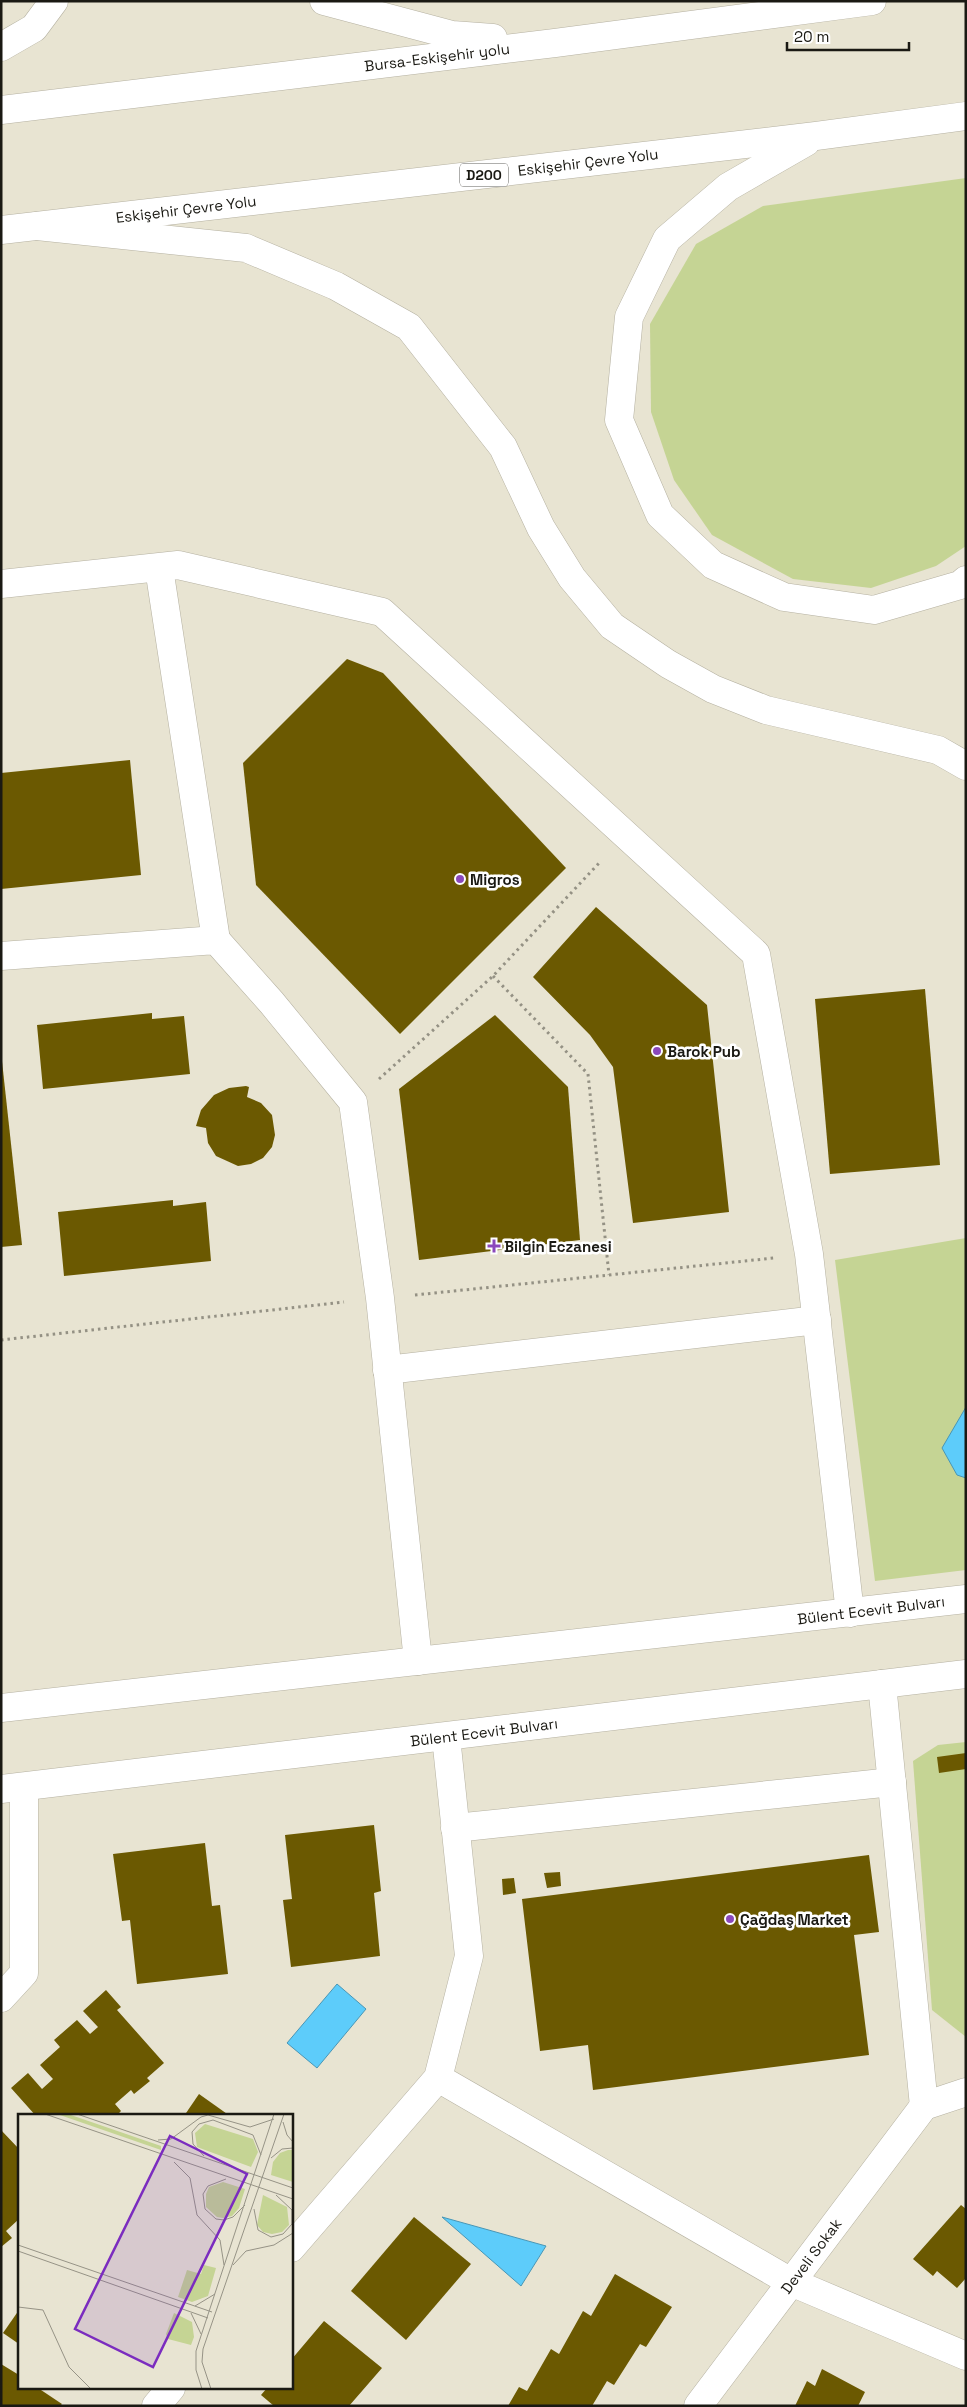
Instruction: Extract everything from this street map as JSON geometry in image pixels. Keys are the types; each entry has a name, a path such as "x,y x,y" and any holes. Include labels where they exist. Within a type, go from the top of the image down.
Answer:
{"main road":[{"path":"1,47 34,28 54,1"},
{"path":"324,1 452,35 555,43"},
{"name":"Bursa-Eskişehir yolu","path":"1,110 555,43 872,1"},
{"name":"Eskişehir Çevre Yolu","path":"1,230 816,136 966,116"},
{"path":"816,136 728,187 667,239 629,317 619,420 660,515 713,565 784,597 874,610 960,585 966,580"},
{"path":"37,226 246,248 336,286 409,327 503,447 541,528 572,578 612,626 668,664 705,684 766,710 938,750 966,766"},
{"path":"1,584 178,565 382,612 756,954 809,1254 850,1613"},
{"path":"159,568 216,940 272,1003 353,1102 380,1298 418,1661"},
{"path":"1,956 216,940"},
{"path":"387,1370 817,1320"},
{"name":"Bülent Ecevit Bulvarı","path":"1,1708 966,1599"},
{"name":"Bülent Ecevit Bulvarı","path":"12,1788 966,1674"},
{"path":"882,1684 924,2106 966,2092"},
{"path":"292,2247 438,2078 469,1956 446,1737"},
{"path":"455,1828 892,1782"},
{"path":"1,1998 24,1973 12,1788"},
{"path":"438,2078 791,2282 966,2356"},
{"name":"Develi Sokak","path":"698,2406 924,2106"},
{"path":"156,2406 169,2390"}],"path":[{"path":"353,1102 494,976 626,835"},
{"path":"494,976 588,1074 609,1275"}],"green space":[{"path":"966,178 966,546 936,566 871,588 793,579 712,535 674,480 651,412 650,324 696,244 763,206"},
{"path":"966,1238 966,1570 875,1581 835,1260"},
{"path":"966,1742 966,2037 932,2010 913,1761 938,1745"}],"water":[{"path":"966,1407 966,1478 957,1475 942,1448"},
{"path":"337,1984 366,2009 317,2068 287,2043"},
{"path":"442,2217 546,2246 521,2286"}],"building":[{"path":"347,659 383,673 566,868 400,1034 256,885 243,763"},
{"path":"130,760 141,875 1,889 1,773"},
{"name":"Barok Pub","path":"596,907 707,1005 729,1212 633,1223 613,1067 590,1035 533,977"},
{"path":"925,989 940,1165 830,1174 815,999"},
{"path":"152,1013 152,1019 184,1016 190,1074 43,1089 37,1025"},
{"path":"495,1015 568,1087 580,1240 419,1260 399,1089"},
{"path":"1,1052 22,1245 1,1247"},
{"path":"249,1087 247,1097 261,1103 272,1115 275,1135 272,1147 263,1158 251,1164 238,1166 216,1156 208,1143 206,1128 196,1126 201,1110 214,1095 229,1088"},
{"path":"173,1200 173,1206 206,1202 211,1261 64,1276 58,1212"},
{"path":"966,1753 966,1769 939,1773 937,1757"},
{"path":"374,1825 381,1891 374,1893 380,1956 291,1967 283,1900 292,1899 285,1835"},
{"path":"205,1843 212,1906 220,1905 228,1974 137,1984 130,1920 122,1921 113,1854"},
{"path":"869,1855 879,1932 854,1935 869,2055 593,2090 588,2045 540,2051 522,1899"},
{"path":"560,1872 561,1886 547,1888 544,1873"},
{"path":"514,1878 516,1893 503,1895 502,1879"},
{"path":"106,1990 121,2007 117,2010 164,2063 147,2078 150,2081 134,2094 131,2090 115,2104 121,2111 118,2114 34,2114 11,2088 28,2073 42,2089 53,2079 40,2065 60,2047 54,2040 77,2020 90,2034 98,2027 83,2011"},
{"path":"199,2094 227,2114 185,2114"},
{"path":"1,2130 18,2148 18,2220 6,2231 12,2238 1,2247"},
{"path":"961,2205 966,2209 966,2278 957,2288 937,2271 933,2276 913,2259"},
{"path":"414,2217 471,2264 406,2340 351,2291"},
{"path":"615,2274 672,2307 646,2347 640,2344 614,2385 607,2381 592,2406 508,2406 519,2387 527,2391 551,2349 559,2354 583,2311 591,2316"},
{"path":"18,2311 18,2343 3,2333"},
{"path":"324,2321 382,2368 349,2406 274,2406 261,2395 265,2390 292,2390 292,2359"},
{"path":"1,2364 18,2374 18,2390 41,2390 62,2404 60,2406 1,2406"},
{"path":"822,2369 865,2392 858,2406 795,2406 807,2381 815,2386"}],"place":[{"name":"Migros","path":"460,879"},
{"name":"Barok Pub","path":"657,1051"},
{"name":"Bilgin Eczanesi","path":"494,1246"},
{"name":"Çağdaş Market","path":"730,1919"}]}
